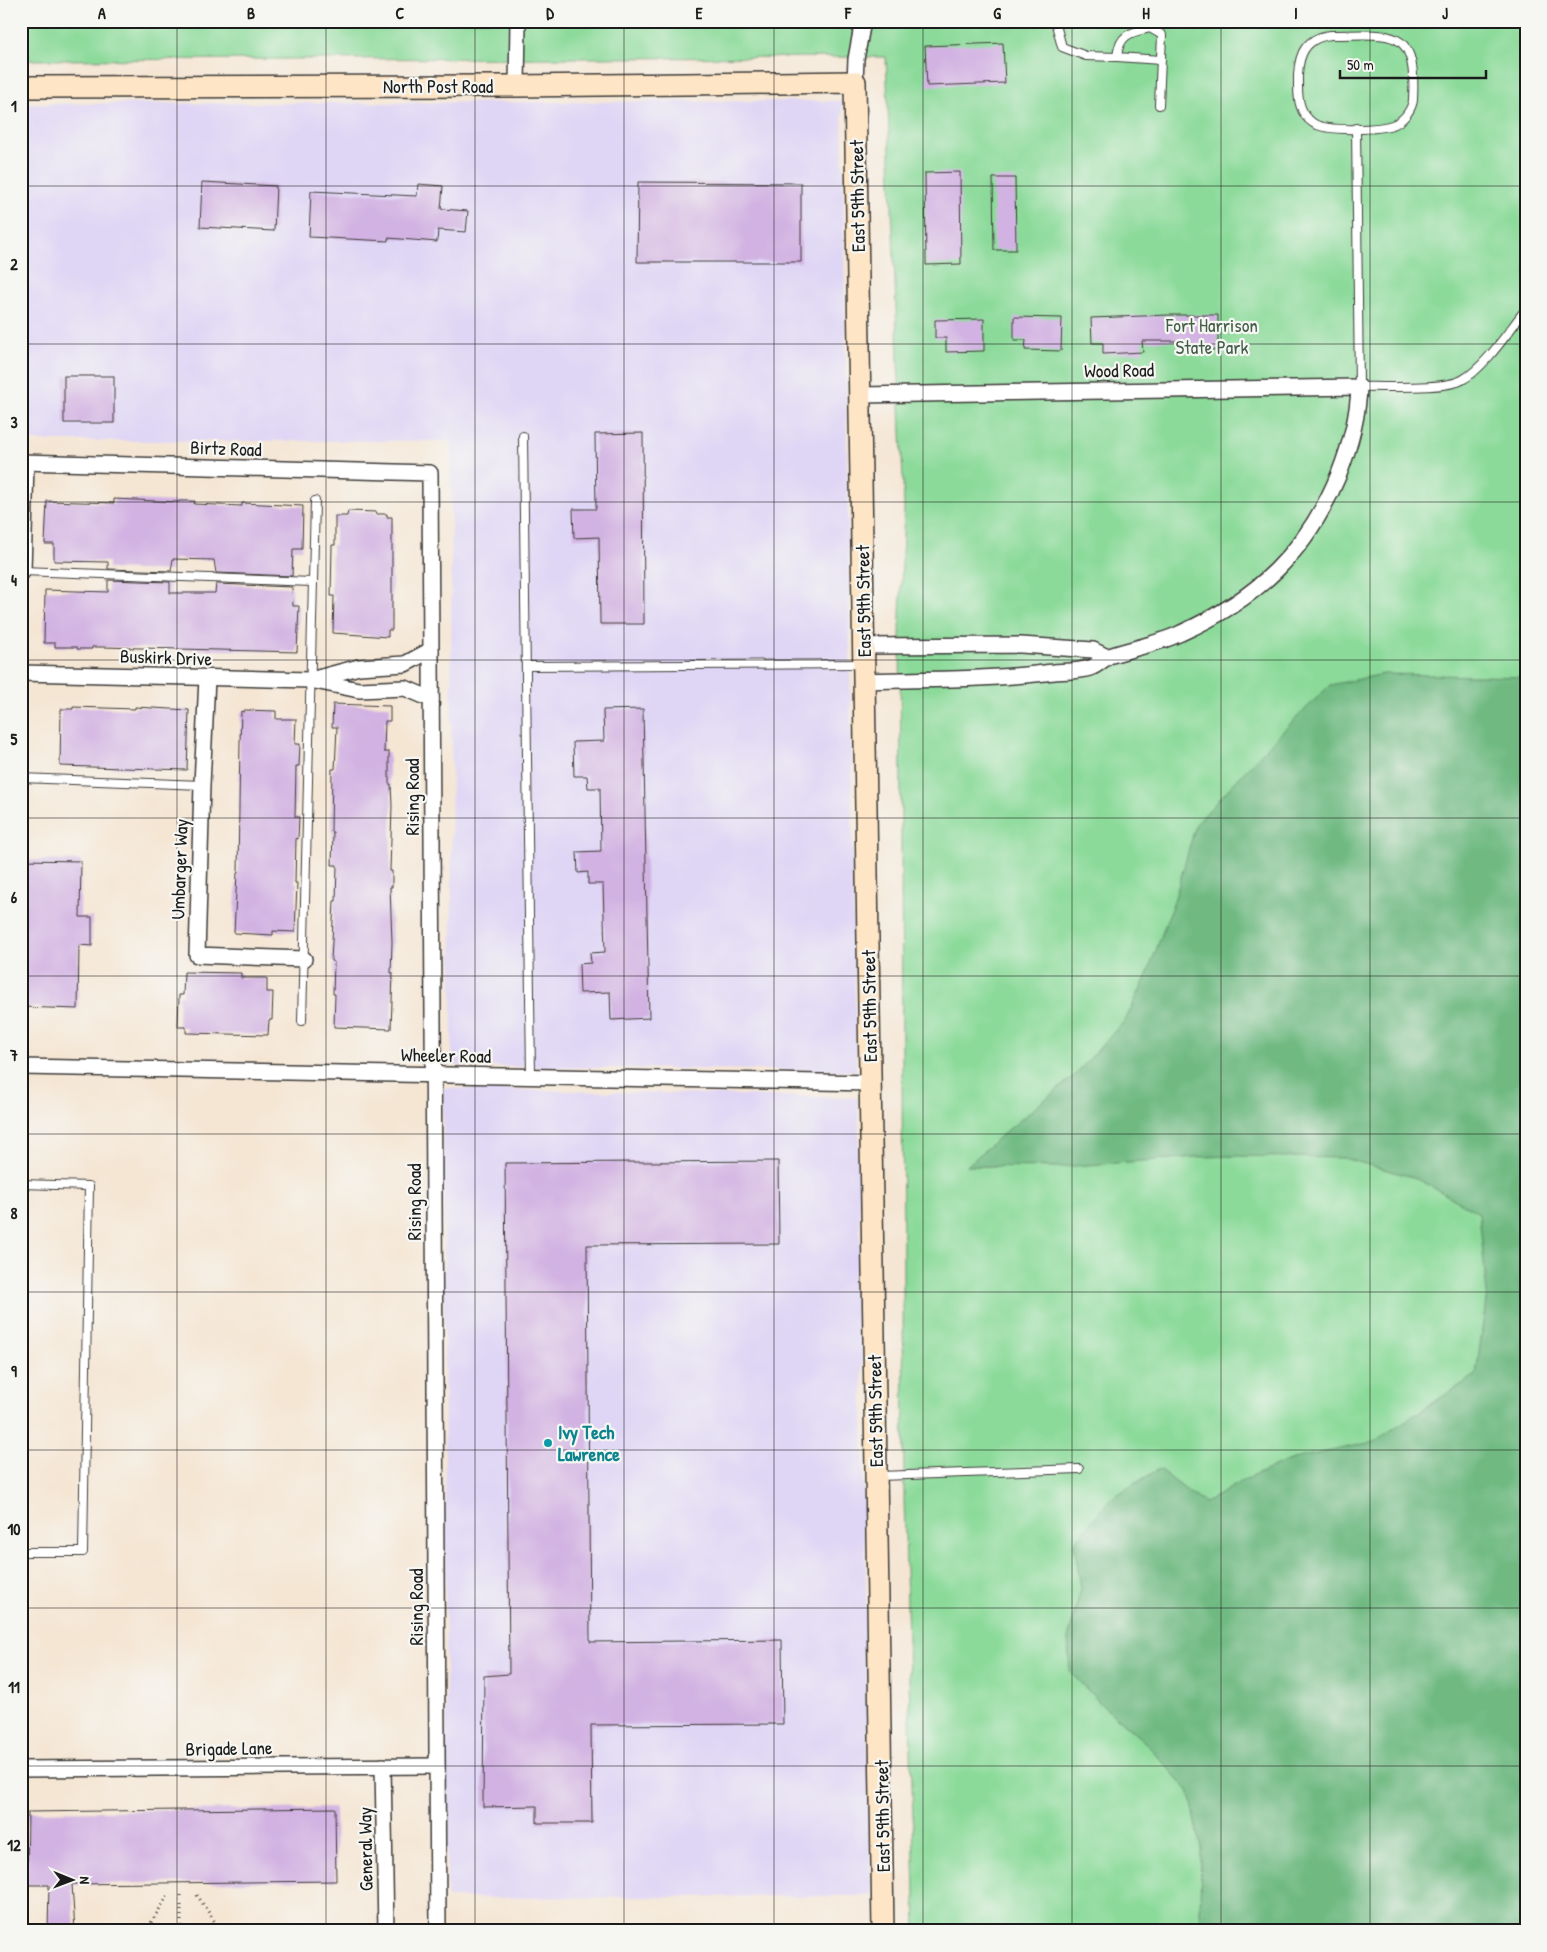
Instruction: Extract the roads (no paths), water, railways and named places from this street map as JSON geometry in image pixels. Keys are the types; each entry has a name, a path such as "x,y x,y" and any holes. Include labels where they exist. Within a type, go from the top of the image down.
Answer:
{"street":[{"path":"517,86 518,21"},
{"path":"855,82 856,59 863,21"},
{"name":"North Post Road","path":"21,86 517,86 855,82"},
{"name":"East 59th Street","path":"855,82 884,1931"},
{"path":"864,664 1018,676 1092,668 1107,657 1146,647 1219,614 1252,592 1284,563 1317,521 1346,455 1352,434 1359,387"},
{"name":"Wood Road","path":"860,395 1359,387"},
{"path":"22,571 24,462"},
{"name":"Birtz Road","path":"24,462 430,473"},
{"name":"Rising Road","path":"430,473 438,1931"},
{"path":"864,664 1021,645 1093,650 1107,657"},
{"name":"Buskirk Drive","path":"310,680 359,667 404,664 431,650"},
{"name":"Buskirk Drive","path":"21,673 310,680 359,690 405,688 431,699"},
{"name":"Umbarger Way","path":"207,678 197,955 304,959"},
{"name":"Wheeler Road","path":"21,1067 870,1083"},
{"name":"General Way","path":"383,1766 386,1931"},
{"name":"Brigade Lane","path":"21,1768 437,1766"}],"lane":[{"path":"1055,21 1062,47 1086,56 1161,60"},
{"path":"1117,57 1118,46 1129,33 1150,28 1162,35 1159,105"},
{"path":"1328,35 1387,35 1406,46 1410,53 1413,103 1407,114 1397,123 1387,127 1356,128 1327,128 1315,124 1302,111 1298,96 1298,65 1302,53 1318,38 1328,35"},
{"path":"1356,128 1359,387"},
{"name":"Wood Road","path":"1359,387 1446,385 1461,381 1477,370 1526,310"},
{"path":"523,436 531,1077"},
{"path":"302,1021 315,502"},
{"path":"22,571 312,582"},
{"path":"526,666 864,664"},
{"path":"21,778 202,785"},
{"path":"21,1184 89,1186 83,1552 21,1552"},
{"path":"877,1476 1079,1469"}],"place":[{"name":"Ivy Tech Lawrence","path":"548,1443"}],"park label":[{"name":"Fort Harrison State Park","path":"1212,336"}]}
